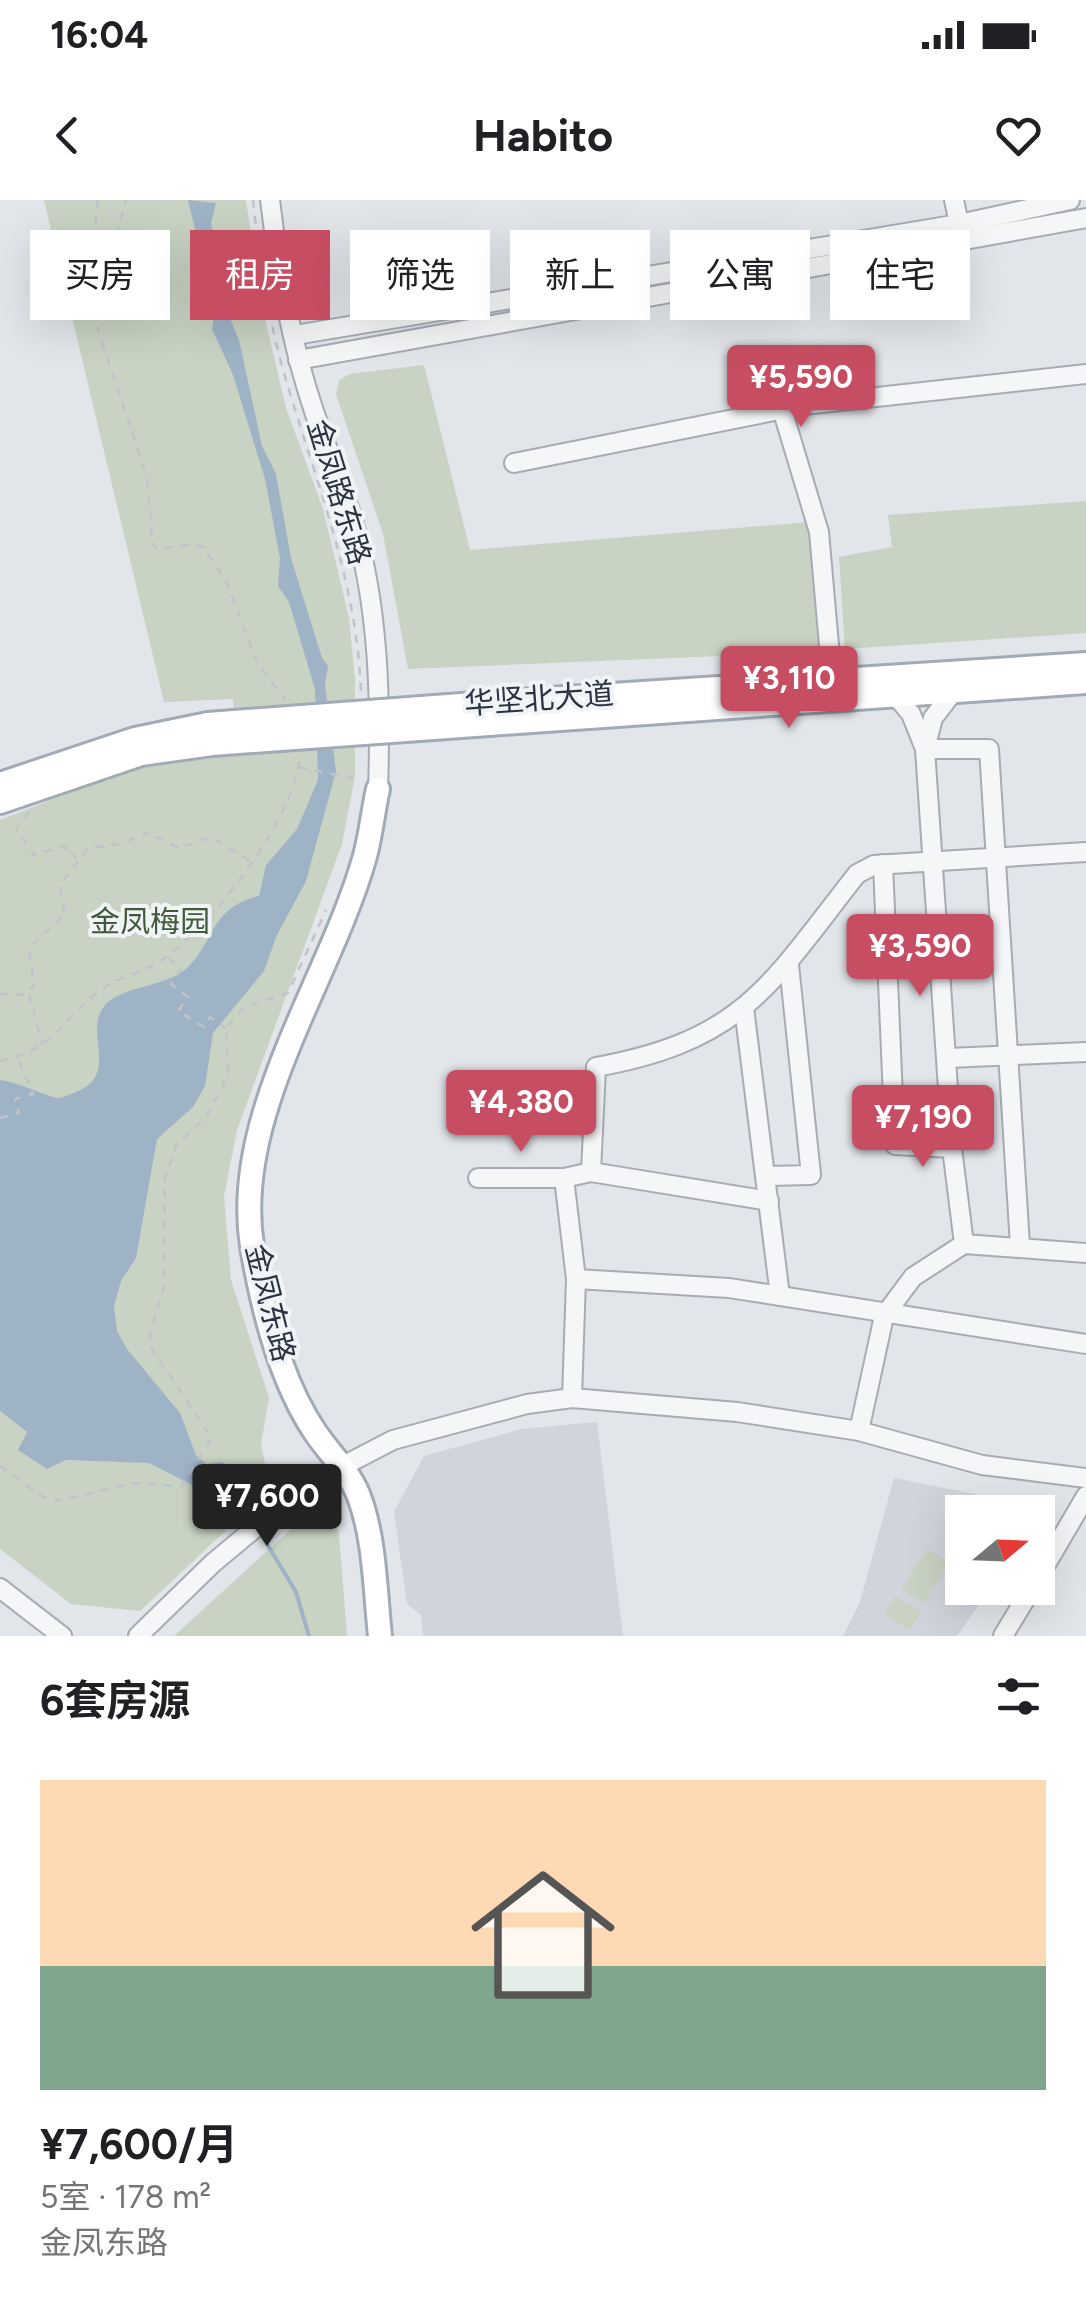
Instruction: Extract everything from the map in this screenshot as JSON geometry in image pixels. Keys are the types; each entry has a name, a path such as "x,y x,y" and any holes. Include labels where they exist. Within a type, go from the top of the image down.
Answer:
{"main road":[{"name":"华坚北大道","path":"0,784 135,739 488,713 832,680 1086,664"},
{"name":"华坚北大道","path":"488,713 896,696 1086,682"},
{"name":"华坚北大道","path":"0,802 210,734"},
{"name":"金凤东路","path":"367,787 364,856 274,1092 258,1145 251,1195 252,1244 278,1348 308,1419 343,1466 366,1523 380,1636"}],"street":[{"name":"金凤路东路","path":"270,200 276,255 298,360 354,525 366,582 378,684 367,787"},
{"path":"954,200 959,224"},
{"path":"295,335 959,224 1070,200"},
{"path":"298,360 1086,218"},
{"path":"514,464 782,409 1086,374"},
{"path":"782,409 819,532 832,680"},
{"path":"924,749 933,718 953,692"},
{"path":"896,696 910,714 924,749 952,1148 964,1244"},
{"path":"924,749 989,750 1020,1246"},
{"path":"591,1172 596,1066 696,1039 744,1008 789,965 857,874 882,864 932,858 1086,852"},
{"path":"882,864 895,1145 952,1148"},
{"path":"766,1176 811,1176 789,965"},
{"path":"744,1008 780,1296"},
{"path":"948,1058 1086,1052"},
{"path":"478,1178 564,1178 591,1172 768,1201"},
{"path":"564,1178 576,1279 572,1398"},
{"path":"859,1431 884,1316 913,1277 964,1244 1086,1253"},
{"path":"576,1279 780,1296 884,1316 1086,1344"},
{"path":"138,1636 213,1562 290,1499 343,1466 393,1440 447,1423 572,1398 737,1412 859,1431 982,1465 1086,1478"},
{"path":"1055,1549 1086,1496"},
{"path":"0,1588 62,1636"},
{"path":"1003,1636 1022,1605"}],"path":[{"path":"95,230 98,200"},
{"path":"115,230 126,200"},
{"path":"253,200 267,305 282,369 353,602 361,694"},
{"path":"95,320 140,452 154,544 157,549 196,544 204,548 227,583 257,662 276,684 287,708"},
{"path":"0,1061 42,1047 98,992 167,956 250,862 288,799 300,753"},
{"path":"299,767 367,787 362,765"},
{"path":"32,806 16,829 28,850 34,855 63,846 77,858"},
{"path":"42,1047 28,992 35,980 29,948 65,914 60,885 77,858 94,845 119,844 148,833 179,848 212,837 250,862"},
{"path":"0,1466 43,1497 61,1500 135,1483 181,1486 212,1438 156,1357 150,1335 164,1286 162,1216 170,1157 206,1117 223,1086 228,1068 226,1028 244,1006 288,993 328,904"},
{"path":"167,956 181,969 171,984 188,997 178,1011 204,1027 210,1017 226,1028"},
{"path":"0,994 28,992"},
{"path":"0,1118 20,1114 15,1098 33,1094 17,1057"}],"shaded area":[{"path":"597,1422 623,1636 423,1636 421,1615 407,1604 394,1512 424,1456 522,1429"},
{"path":"894,1478 980,1495 945,1495 945,1605 979,1605 957,1636 843,1636 860,1602"}],"green space":[{"name":"金凤梅园","path":"44,200 246,200 250,230 190,230 190,320 265,320 286,408 323,509 349,618 355,680 355,776 342,844 237,1130 224,1196 231,1280 269,1398 261,1444 270,1489 140,1611 71,1604 0,1549 0,820 160,757 235,742 233,699 164,702 73,320 170,320 170,230 51,230"},
{"path":"424,365 470,550 810,522 819,652 408,669 383,534 336,394 339,380 350,374"},
{"path":"1086,501 1086,633 845,649 839,557 892,547 888,515"},
{"path":"308,1518 335,1520 339,1534 347,1636 174,1636 290,1530"},
{"path":"927,1549 945,1560 945,1569 924,1603 901,1589"},
{"path":"895,1596 921,1612 910,1630 884,1614"}],"water":[{"path":"188,200 216,203 212,230 195,230"},
{"path":"214,320 230,320 239,340 262,446 276,474 291,558 322,658 328,666 325,685 336,771 306,881 276,937 264,971 213,1033 205,1086 193,1107 157,1139 136,1258 121,1281 114,1306 117,1331 127,1349 180,1413 196,1455 206,1464 222,1462 242,1477 253,1493 224,1513 198,1488 149,1463 66,1460 47,1469 18,1450 27,1432 0,1411 0,1080 58,1098 88,1085 99,1063 97,1025 108,1002 186,969 222,917 243,901 259,896 266,865 297,829 318,780 315,689 289,602 278,586 280,558 265,479 233,375 212,329"}],"waterway":[{"path":"238,1501 253,1522"},
{"path":"261,1534 296,1592 309,1636"}]}
